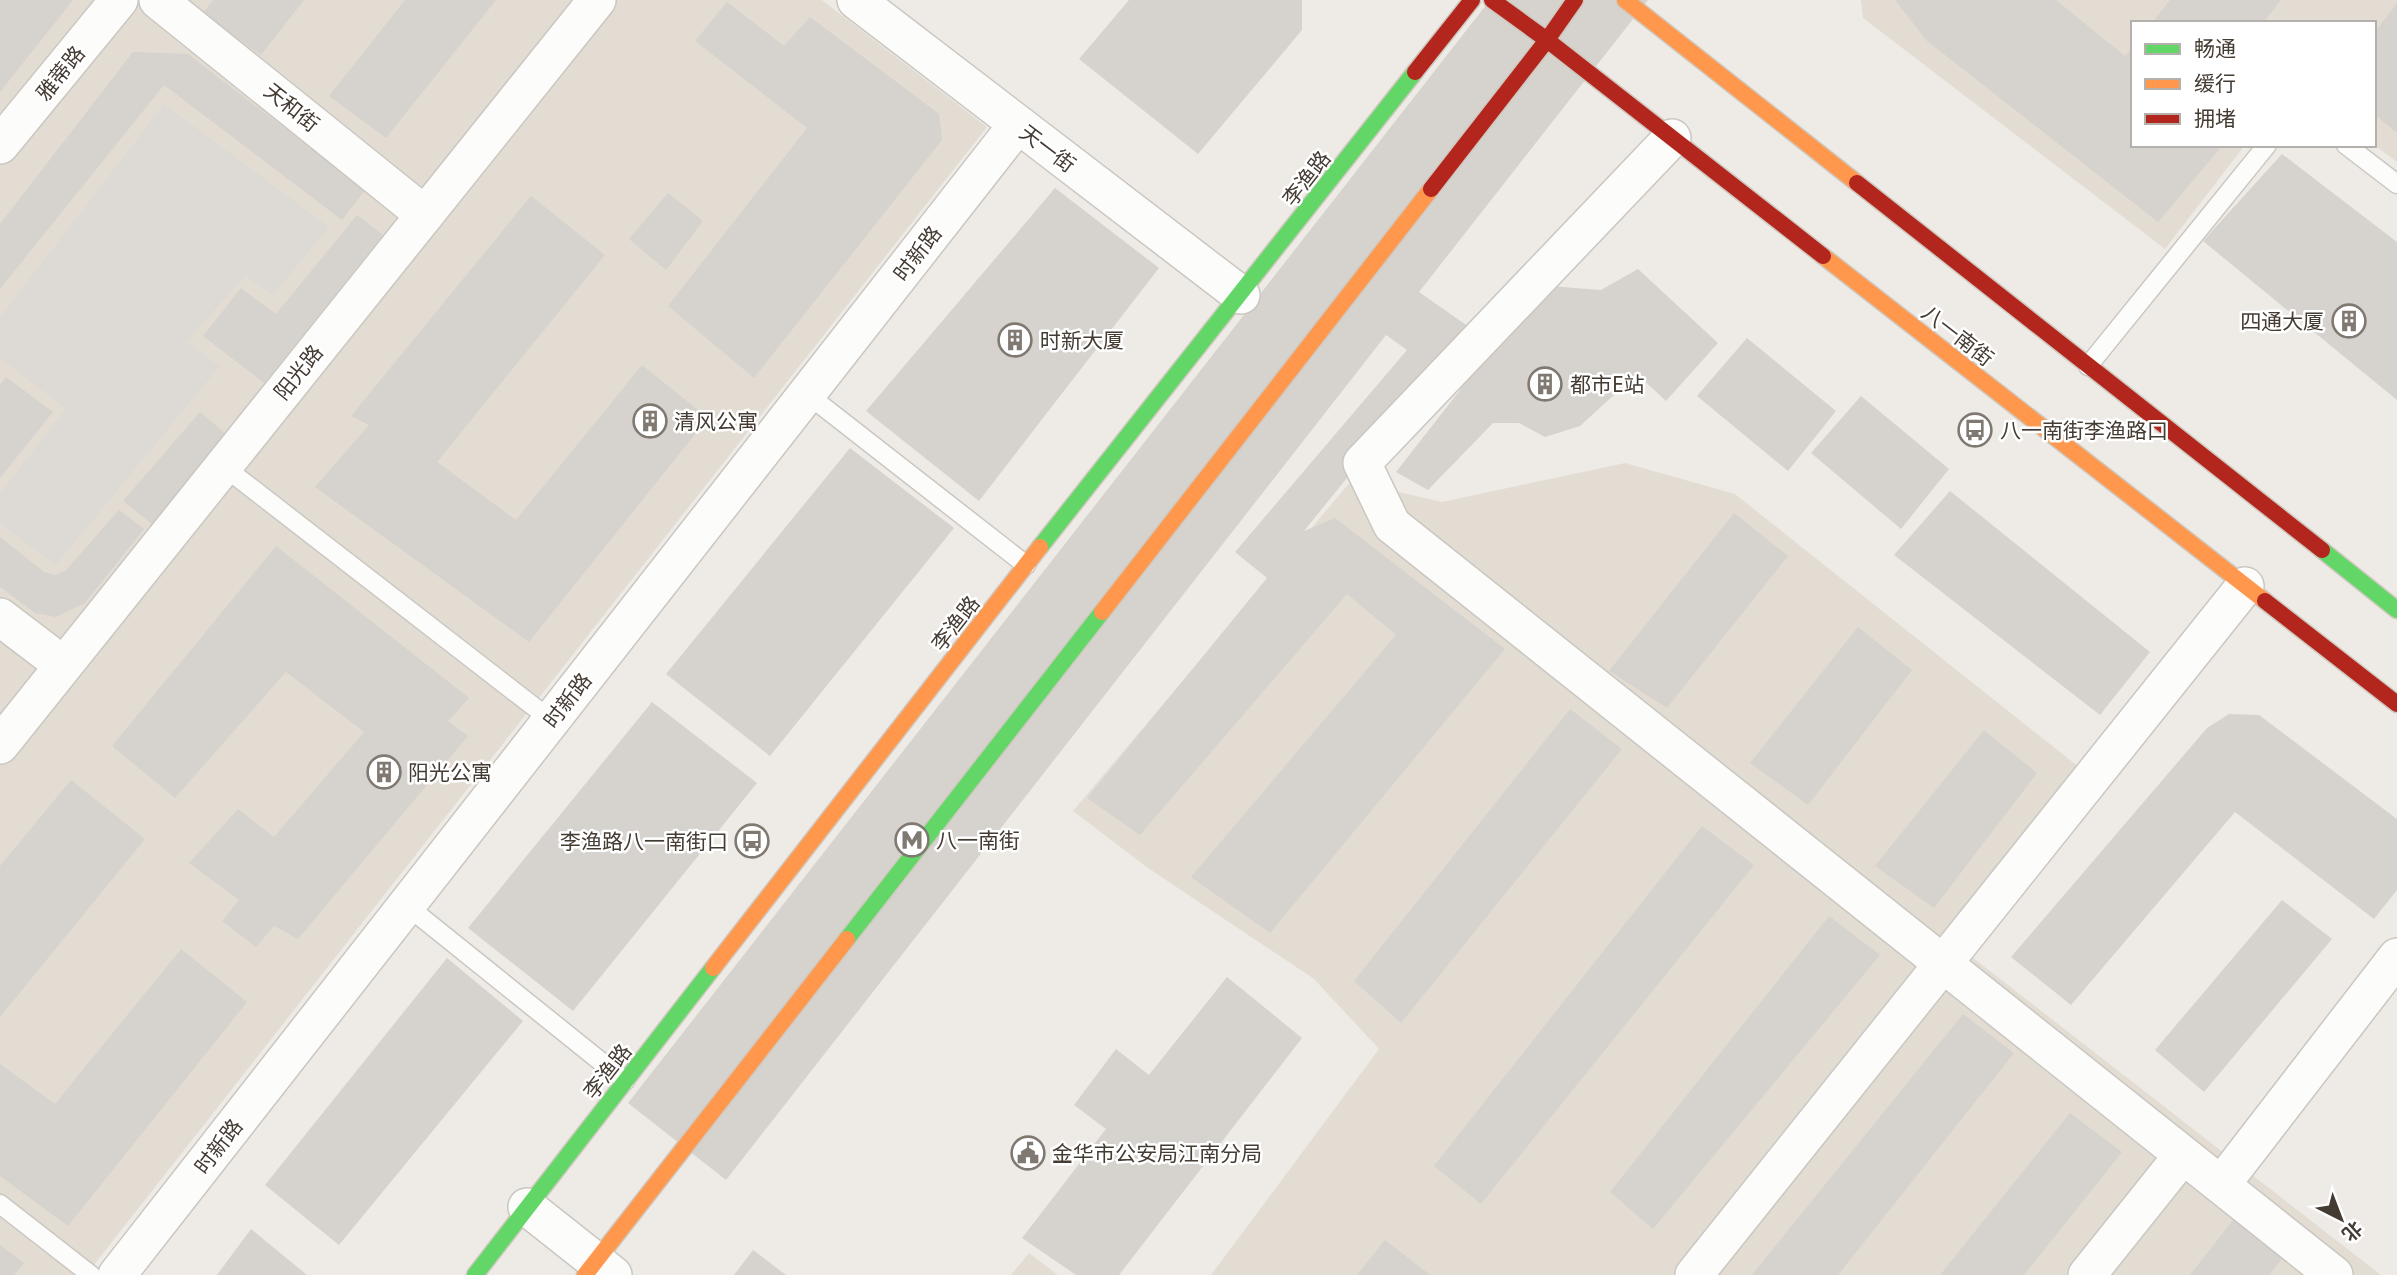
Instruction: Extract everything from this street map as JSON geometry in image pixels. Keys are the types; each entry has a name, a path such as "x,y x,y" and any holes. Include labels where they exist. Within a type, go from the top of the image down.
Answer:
{"main road":[{"name":"李渔路","path":"475,1275 1026,565 1472,0"},
{"name":"八一南街","path":"1492,0 1547,40 2397,704"},
{"path":"598,1270 1547,40 1575,0"},
{"path":"1625,0 2397,610"}],"street":[{"name":"雅蒂路","path":"0,145 119,0"},
{"name":"天和街","path":"158,0 425,215"},
{"name":"阳光路","path":"0,745 597,0"},
{"name":"天一街","path":"856,0 1241,295"},
{"name":"时新路","path":"117,1275 1018,124"},
{"path":"1672,138 1362,463 1392,525 2334,1275"},
{"path":"1693,1275 2245,586"},
{"path":"0,617 64,666"},
{"path":"2221,1185 2397,957"},
{"path":"2087,1275 2183,1155"},
{"path":"527,1207 598,1270"}],"lane":[{"path":"2088,366 2265,147"},
{"path":"2349,147 2397,184"},
{"path":"807,394 1026,565"},
{"path":"223,466 551,720"},
{"path":"406,905 625,1081"},
{"path":"0,1204 91,1275"}],"shaded area":[{"path":"0,0 822,0 987,127 86,1275 0,1275"},
{"path":"1861,0 2397,0 2397,162 2376,146 2376,21 2131,21 2131,147 2243,147 2165,249 1863,18"},
{"path":"164,104 329,227 273,295 245,276 186,342 220,366 56,565 0,524 0,493 66,409 0,358 0,317"},
{"path":"1625,463 1735,494 2099,783 1968,954 2381,1275 1211,1275 1379,1049 1314,979 1148,868 1073,811 1351,481 1442,502"},
{"path":"1029,1253 1058,1275 1011,1275"}],"building":[{"path":"0,0 73,0 0,92"},
{"path":"213,0 304,0 261,55 203,13"},
{"path":"405,0 496,0 386,138 329,96"},
{"path":"1129,0 1302,0 1302,30 1198,154 1079,59"},
{"name":"八一南街","path":"1490,0 1648,0 1419,292 1469,327 1304,531 1335,518 1505,649 1270,933 1191,877 1396,635 1347,594 1140,835 1087,798 1267,578 1235,552 1407,350 1386,335 726,1180 628,1103"},
{"path":"1895,0 2056,0 2125,56 2131,49 2131,147 2221,147 2158,222 1927,41"},
{"path":"2170,0 2281,0 2265,21 2154,21"},
{"path":"727,2 784,46 810,17 939,114 942,140 754,378 668,306 807,128 695,41"},
{"path":"2397,3 2397,133 2376,116 2376,30"},
{"path":"133,52 188,54 365,190 342,220 164,85 0,289 0,224"},
{"name":"四通大厦","path":"2282,154 2397,242 2397,400 2203,241"},
{"name":"时新大厦","path":"1055,188 1159,268 979,501 866,411"},
{"path":"668,193 703,221 666,270 629,239"},
{"name":"清风公寓","path":"531,196 605,255 437,462 516,520 642,365 708,418 529,642 315,487 369,425 351,416"},
{"path":"357,215 383,235 264,383 203,336 241,288 276,314"},
{"name":"都市E站","path":"1638,269 1718,343 1666,401 1637,374 1580,426 1545,437 1519,423 1493,423 1428,490 1396,472 1536,285 1601,290"},
{"path":"1747,338 1836,411 1788,471 1697,396"},
{"path":"6,377 53,412 0,478 0,385"},
{"path":"1861,396 1949,469 1901,529 1811,453"},
{"path":"200,412 226,434 152,524 123,501"},
{"path":"850,448 954,528 770,756 666,674"},
{"path":"1950,491 2150,652 2100,715 1894,555"},
{"path":"119,510 144,529 85,603 56,617 35,613 0,587 0,537 44,572 55,575 66,570"},
{"path":"1734,513 1788,556 1667,708 1609,671"},
{"name":"阳光公寓","path":"276,546 469,698 448,721 468,736 298,939 274,926 256,947 222,921 239,900 189,863 238,809 274,837 364,732 286,672 175,798 112,746"},
{"path":"1858,627 1912,670 1808,805 1750,763"},
{"path":"652,702 757,783 573,1011 468,928"},
{"path":"1570,709 1622,749 1401,1023 1354,981"},
{"path":"2229,714 2259,715 2397,819 2397,890 2374,919 2235,812 2071,1005 2011,957 2207,728"},
{"path":"1984,730 2037,773 1934,908 1875,866"},
{"path":"71,780 145,839 0,1017 0,866"},
{"path":"1702,826 1754,865 1481,1204 1434,1166"},
{"path":"2282,900 2332,939 2204,1092 2155,1050"},
{"path":"1829,916 1880,955 1653,1229 1610,1192"},
{"path":"181,949 247,1002 68,1226 0,1176 0,1064 55,1104"},
{"path":"447,958 523,1021 339,1245 265,1185"},
{"path":"1227,977 1302,1038 1119,1275 1076,1275 1022,1238 1106,1129 1074,1105 1116,1049 1149,1075"},
{"path":"1963,1014 2014,1053 1838,1275 1752,1275"},
{"path":"2070,1113 2122,1152 2024,1275 1940,1275"},
{"path":"2237,1215 2284,1256 2269,1275 2190,1275"},
{"path":"251,1229 307,1275 217,1275"},
{"path":"1385,1240 1430,1275 1357,1275"},
{"path":"0,1245 24,1263 14,1275 0,1275"},
{"path":"753,1250 786,1275 734,1275"}],"traffic: fast":[{"path":"1040,547 1415,72"},
{"path":"2322,550 2397,610"},
{"path":"847,939 1102,612"},
{"path":"475,1275 713,968"}],"traffic: slow":[{"path":"1625,0 1857,183"},
{"path":"1102,612 1431,189"},
{"path":"1823,256 2265,601"},
{"path":"713,968 1040,547"},
{"path":"585,1275 847,939"}],"traffic: jam":[{"path":"1415,72 1472,0"},
{"path":"1492,0 1823,256"},
{"path":"1431,189 1575,0"},
{"path":"1857,183 2322,550"},
{"path":"2265,601 2397,704"}],"place":[{"name":"四通大厦","path":"2349,321"},
{"name":"时新大厦","path":"1015,340"},
{"name":"都市E站","path":"1545,384"},
{"name":"清风公寓","path":"650,421"},
{"name":"八一南街李渔路口","path":"1975,430"},
{"name":"阳光公寓","path":"384,772"},
{"name":"八一南街","path":"912,840"},
{"name":"李渔路八一南街口","path":"752,841"},
{"name":"金华市公安局江南分局","path":"1028,1153"}]}
